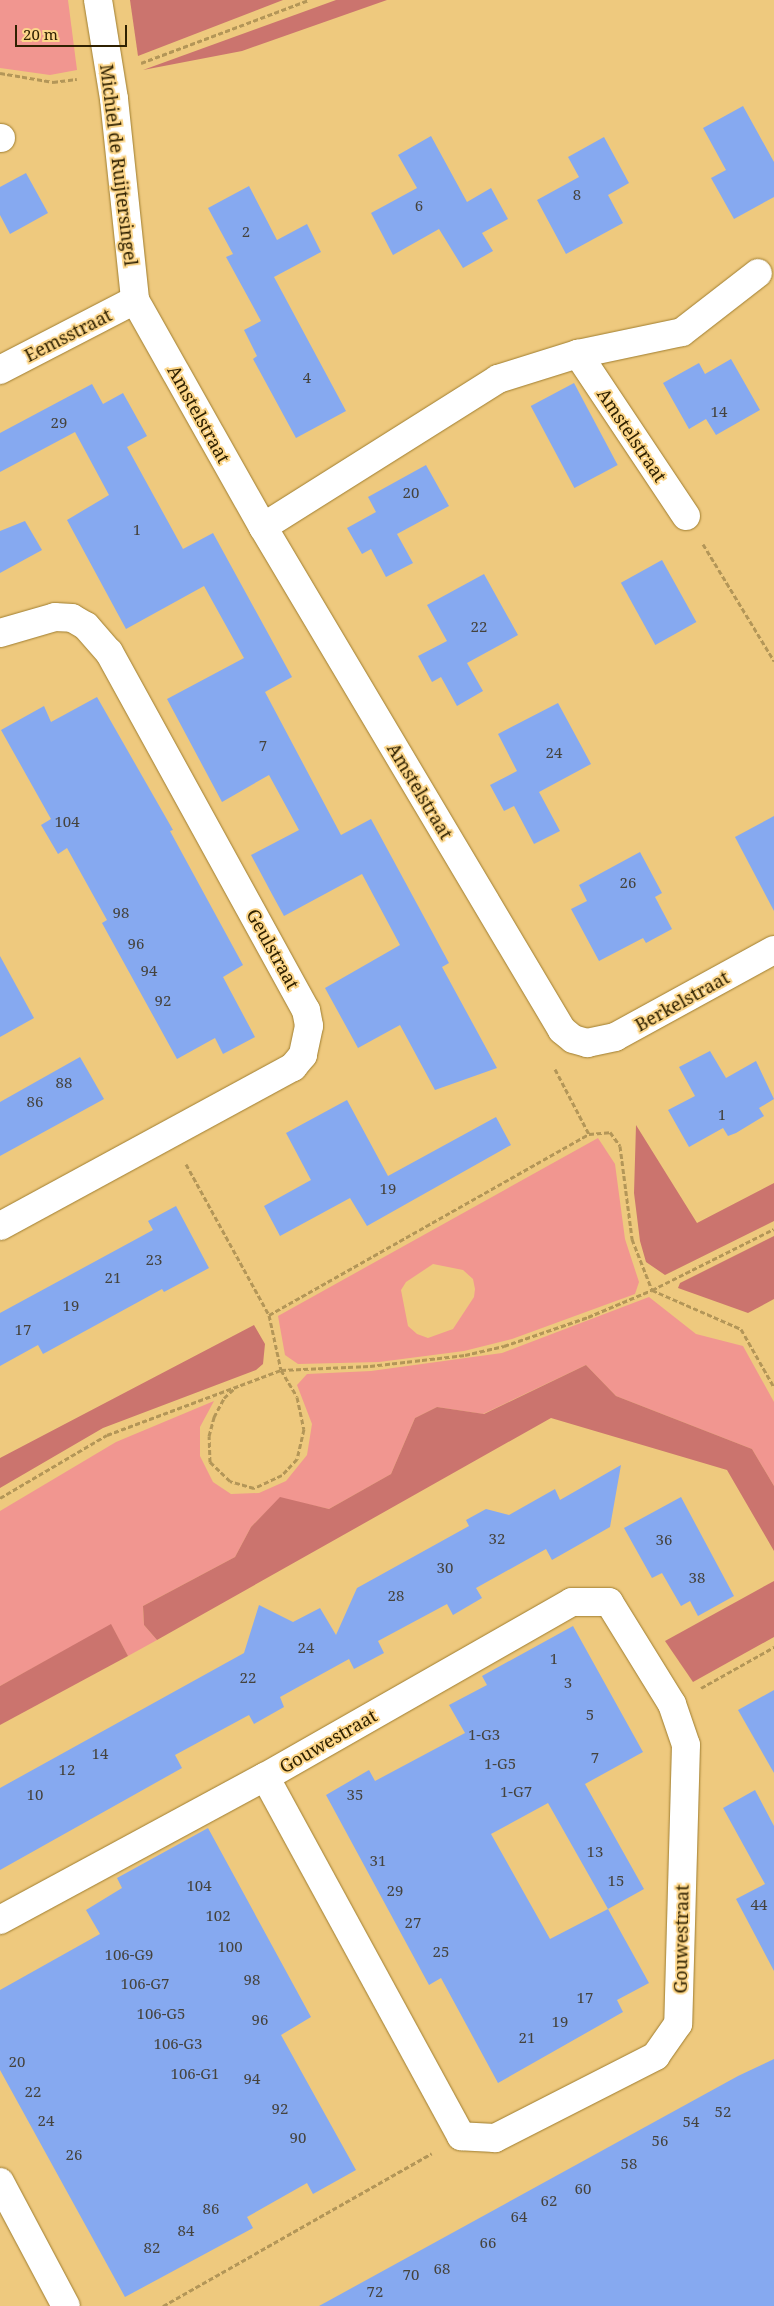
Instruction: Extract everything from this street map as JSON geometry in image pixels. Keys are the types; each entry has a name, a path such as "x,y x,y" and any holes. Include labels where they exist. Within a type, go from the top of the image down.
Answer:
{"street":[{"name":"Michiel de Ruijtersingel","path":"98,0 108,76 114,98 136,300"},
{"path":"264,527 498,379 578,354 682,332 758,273"},
{"name":"Eemsstraat","path":"0,370 136,300"},
{"name":"Amstelstraat","path":"136,300 264,527 554,1018 562,1030 587,1043"},
{"name":"Amstelstraat","path":"578,354 686,516"},
{"name":"Geulstraat","path":"0,633 55,617 72,618 86,626 104,644 306,1010 308,1041 293,1067 0,1226"},
{"name":"Berkelstraat","path":"587,1043 615,1038 774,950"},
{"name":"Gouwestraat","path":"0,1920 265,1777 572,1602 609,1602 672,1704 686,1744 678,2024 656,2056 495,2138 461,2136 265,1777"},
{"path":"0,2182 66,2306"}],"path":[{"path":"0,73 53,82 108,76 309,0"},
{"path":"686,516 774,661"},
{"path":"587,1043 551,1062 589,1134"},
{"path":"269,1315 589,1134 610,1132 620,1146 632,1239 652,1290 741,1329 774,1387"},
{"path":"170,1134 269,1315 281,1370 297,1397 304,1430 297,1459 282,1476 254,1488 230,1481 210,1462 209,1436 214,1417 224,1398 236,1387"},
{"path":"0,1498 107,1435 281,1370 370,1366 466,1355 504,1346 560,1327 652,1290 774,1229"},
{"path":"672,1704 774,1647"},
{"path":"163,2306 461,2136"}],"shaded area":[{"path":"0,0 68,0 77,70 50,75 0,68"},
{"path":"130,0 283,0 138,56"},
{"path":"336,0 387,0 242,51 143,70"},
{"path":"636,1125 697,1223 774,1183 774,1221 665,1275 646,1262 640,1241 634,1193"},
{"path":"598,1138 615,1164 625,1239 639,1282 635,1294 512,1339 464,1351 379,1362 298,1364 285,1355 278,1316","holes":["433,1264 463,1270 473,1279 474,1297 453,1329 428,1338 417,1334 408,1326 401,1290 406,1282"]},
{"path":"774,1236 774,1299 748,1313 678,1288 680,1283"},
{"path":"649,1297 696,1334 743,1346 774,1402 774,1486 752,1449 616,1396 586,1365 483,1414 437,1407 415,1418 391,1474 329,1509 280,1498 251,1527 235,1557 143,1606 144,1625 157,1640 128,1656 111,1625 0,1686 0,1511 116,1442 214,1401 200,1427 200,1456 213,1482 231,1494 259,1493 286,1481 307,1455 312,1424 297,1385 307,1374 371,1371 502,1353"},
{"path":"254,1325 265,1344 263,1364 256,1370 103,1428 0,1488 0,1458"},
{"path":"586,1365 616,1396 752,1449 774,1486 774,1551 727,1470 551,1418 157,1640 144,1625 143,1606 235,1557 251,1527 280,1497 329,1509 391,1474 415,1418 437,1407 484,1414"},
{"path":"774,1581 774,1637 693,1682 665,1641"},
{"path":"111,1624 128,1656 0,1725 0,1686"}],"building":[{"path":"743,106 774,162 774,197 734,219 711,178 726,170 703,128"},
{"path":"431,136 467,202 491,188 508,219 482,233 493,251 463,268 439,229 393,255 371,213 417,188 398,155"},
{"path":"604,137 629,183 608,195 623,223 566,254 537,200 579,177 568,157"},
{"path":"26,173 48,213 10,234 0,215 0,187"},
{"path":"249,186 277,240 307,224 321,252 274,277 346,411 296,438 253,359 257,356 244,330 261,321 226,257 233,254 208,208"},
{"path":"731,359 760,410 716,435 706,419 689,429 663,383 699,363 705,374"},
{"path":"574,383 618,465 574,488 531,406"},
{"path":"92,384 103,404 123,393 147,436 127,447 183,549 213,533 292,677 265,692 341,835 371,819 449,963 442,967 497,1068 435,1090 400,1025 358,1048 325,988 400,945 362,874 284,916 273,896 251,855 299,830 269,775 222,802 167,699 244,658 204,586 126,629 67,520 109,495 75,432 0,472 0,433"},
{"path":"426,465 449,506 397,534 413,563 386,577 371,549 362,554 347,528 376,512 368,497"},
{"path":"25,521 42,550 0,573 0,531"},
{"path":"662,560 696,622 655,645 621,583"},
{"path":"484,574 518,635 467,663 483,691 457,706 441,677 432,682 418,656 447,641 427,605"},
{"path":"97,697 173,830 170,831 243,965 223,977 255,1037 223,1054 215,1038 177,1059 102,923 107,920 67,848 58,854 41,825 51,819 1,730 44,706 51,722"},
{"path":"558,703 591,764 539,792 560,831 534,844 514,806 504,811 490,785 517,771 498,734"},
{"path":"774,816 774,911 735,837"},
{"path":"640,852 662,893 655,897 672,929 646,943 643,938 599,961 571,909 587,901 579,885"},
{"path":"0,956 34,1018 0,1037"},
{"path":"710,1051 726,1078 756,1061 774,1099 759,1108 764,1116 736,1133 728,1136 723,1128 689,1147 668,1110 695,1096 679,1067"},
{"path":"80,1057 104,1099 0,1156 0,1102"},
{"path":"347,1100 388,1176 496,1117 511,1145 367,1226 350,1198 280,1236 264,1206 311,1180 286,1133"},
{"path":"176,1206 209,1268 164,1292 162,1289 43,1354 38,1345 0,1366 0,1313 153,1230 148,1221"},
{"path":"621,1465 610,1527 552,1560 546,1549 476,1588 482,1598 453,1615 447,1604 378,1641 384,1653 354,1669 349,1659 280,1697 284,1707 254,1724 249,1715 175,1755 182,1768 0,1870 0,1788 244,1653 259,1605 293,1622 320,1608 336,1635 357,1588 469,1526 466,1520 486,1509 509,1515 555,1489 560,1500"},
{"path":"681,1497 734,1596 698,1616 690,1601 681,1606 662,1573 652,1578 624,1528"},
{"path":"573,1626 643,1752 585,1784 644,1889 608,1909 649,1983 617,2000 623,2012 498,2083 441,1978 429,1985 326,1795 369,1770 375,1781 465,1733 449,1705 487,1685 482,1676","holes":["548,1803 608,1909 550,1939 491,1834"]},
{"path":"774,1690 774,1773 738,1710"},
{"path":"755,1790 774,1826 774,1971 736,1899 765,1884 723,1808"},
{"path":"208,1828 311,2017 281,2035 356,2170 313,2194 307,2183 247,2217 253,2228 125,2297 0,2070 0,1990 100,1934 86,1910 122,1888 117,1878"},
{"path":"774,2059 774,2306 319,2306 738,2076"}]}
